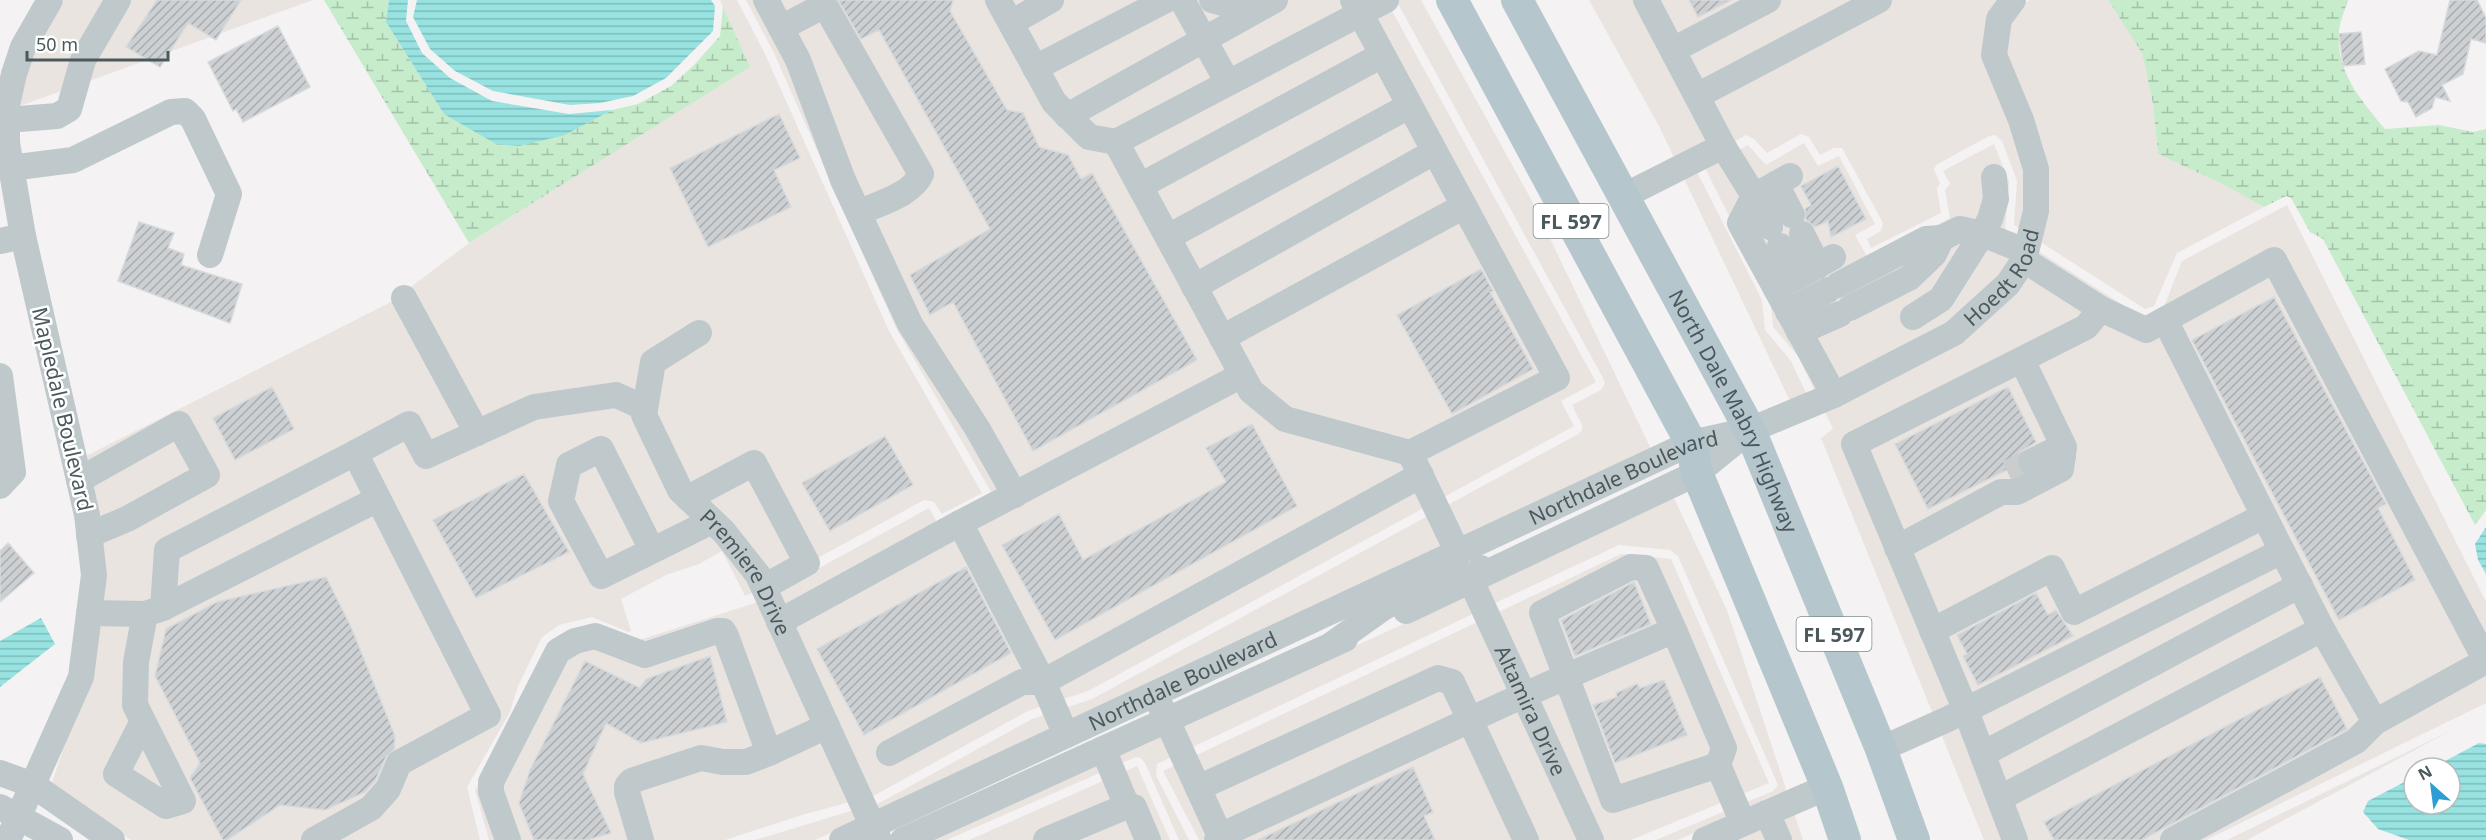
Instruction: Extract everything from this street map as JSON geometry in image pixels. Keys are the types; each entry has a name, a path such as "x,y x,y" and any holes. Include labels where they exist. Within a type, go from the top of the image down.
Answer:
{"main road":[{"name":"FL 597","path":"1452,0 1691,442 1697,473 1827,787 1845,840"},
{"path":"1495,0 1590,134"},
{"name":"North Dale Mabry Highway","path":"1523,6 1749,430 1881,749 1914,840"}],"street":[{"name":"Mapledale Boulevard","path":"8,840 8,812 33,786 81,677 94,575 79,480 12,239 7,174 9,95 23,47 50,0"},
{"path":"7,120 57,116 69,109 83,60 118,0"},
{"path":"766,0 798,60 830,150 910,324 977,428 1015,495"},
{"path":"998,0 1054,102 1089,137 1116,142 1228,83 1356,7 1386,0"},
{"path":"1011,22 1051,0"},
{"path":"1035,68 1166,0"},
{"path":"1182,0 1228,83"},
{"path":"1066,116 1275,0"},
{"path":"1646,0 1723,146 1773,185 1786,231 1806,272 1794,322 1834,395"},
{"path":"1673,50 1768,0"},
{"name":"Hoedt Road","path":"1749,430 1834,395 1954,333 2008,284 2024,255 2036,211 2036,169 2021,120 1994,55 1999,19 2013,0"},
{"path":"1697,96 1868,2"},
{"path":"781,28 821,7 828,9 921,174 917,183 906,190 859,213"},
{"path":"889,753 1022,682 1043,681 1415,464 1557,378 1356,7"},
{"path":"1140,186 1382,56"},
{"path":"1167,237 1410,106"},
{"path":"7,174 73,160 171,112 185,111 193,119 229,194 210,255"},
{"path":"1116,142 1251,391 1285,419 1415,464 1457,551 1456,561 1444,572 1383,608 1331,645"},
{"path":"1623,196 1723,146"},
{"path":"1194,287 1434,152"},
{"path":"1913,317 1941,299 1982,234 1990,219 1996,199 1994,177"},
{"path":"1773,185 1740,223 1806,272"},
{"path":"1222,338 1464,206"},
{"path":"1794,322 1833,288 1926,239 1942,238 1960,229 1982,234 2024,255 2101,309 2146,330 2274,260 2486,662 2375,722 2356,741 2173,840"},
{"path":"1794,322 1845,311 1909,278 1934,254 1942,238"},
{"path":"404,298 477,433"},
{"path":"2015,840 1983,754 1854,444 2086,327 2101,309"},
{"path":"2165,320 2322,629 2375,722"},
{"name":"Premiere Drive","path":"699,333 652,362 644,415 680,490 724,532 758,575 875,833"},
{"path":"1897,548 2007,482 2017,492 2061,469 2064,447 2022,360"},
{"path":"779,621 1242,375"},
{"path":"0,376 13,472 0,486"},
{"path":"143,721 135,705 136,662 154,611 167,550 409,424 426,456 534,407 616,395 645,408"},
{"path":"79,480 178,424 207,475 127,519 89,535"},
{"name":"Northdale Boulevard","path":"842,840 875,833 1066,735 1691,442 1749,430"},
{"name":"Northdale Boulevard","path":"903,840 1471,581 1697,473 1749,430"},
{"path":"652,550 600,449 569,465 561,501 601,576 712,521"},
{"path":"314,840 371,808 388,789 399,763 488,715 355,453"},
{"path":"2034,466 2049,453 2063,456"},
{"path":"688,498 754,463 807,563 764,587"},
{"path":"1471,581 1499,550 1577,496"},
{"path":"89,612 154,611 378,499"},
{"path":"1932,631 2052,568 2074,612 2264,516"},
{"path":"960,524 1043,681 1066,735"},
{"path":"1881,749 1965,711 2282,551"},
{"path":"1613,800 1542,613 1631,567 1646,567 1724,748 1718,765 1743,824"},
{"name":"Altamira Drive","path":"1471,581 1591,840"},
{"path":"1983,754 2300,585"},
{"path":"2000,798 2322,629"},
{"path":"1155,693 1219,838 1524,694 1674,630"},
{"path":"508,840 491,792 493,774 558,651 576,641 595,636 645,655 723,631 769,753"},
{"path":"1198,788 1438,678 1452,682 1526,840"},
{"path":"641,840 627,792 627,786 631,781 701,758 746,762 827,726"},
{"path":"1103,749 1127,806"},
{"path":"1579,814 1613,800 1718,765"},
{"path":"0,773 33,786 112,840"},
{"path":"1705,840 1827,787"},
{"path":"1046,840 1127,806 1134,807 1149,840"},
{"path":"8,812 60,840"},
{"path":"1767,813 1779,840"}],"shaded area":[{"path":"64,0 313,0 20,106 29,60"},
{"path":"720,0 737,0 765,54 889,331 982,493 942,514 934,502 924,500 772,583 687,484 654,414 662,369 712,337 701,319 647,353 634,412 717,540 755,592 745,596 722,551 699,564 666,575 621,599 631,631 628,632 592,617 559,625 542,637 518,686 510,712 467,787 480,840 131,840 51,786 68,734 91,682 84,457 391,302 469,243 749,67"},
{"path":"746,0 1386,0 1596,382 1561,401 1574,426 1088,691 1028,711 875,795 802,815 725,840 489,840 475,790 518,717 547,645 561,634 595,626 636,641 755,603 929,508 939,526 994,497 896,328 773,51"},
{"path":"1396,0 1421,0 1533,203 1651,449 877,812 874,806 1032,719 1092,699 1582,430 1582,425 1572,405 1601,390 1605,383 1603,378"},
{"path":"1589,0 2000,0 1991,12 2026,169 2026,208 2020,229 2014,225 2017,181 2002,141 1995,135 1989,136 1936,165 1934,170 1940,183 1937,189 1941,213 1871,248 1867,239 1881,231 1883,223 1842,148 1834,148 1820,155 1809,137 1801,134 1767,153 1754,139 1746,135 1699,161 1697,172 1762,300 1765,330 1791,361 1807,395 1790,401 1660,128"},
{"path":"2030,0 2108,0 2142,53 2153,104 2158,154 2264,207 2177,253 2154,306 2145,309 2039,241 2005,55 2008,24"},
{"path":"1804,143 1818,166 1839,156 1875,224 1855,235 1869,260 1950,218 1945,190 1950,184 1943,171 1994,144 2009,182 2005,230 2145,319 2161,314 2182,261 2287,205 2486,602 2486,703 2206,840 1984,840 1821,438 1833,429 1798,356 1773,327 1770,297 1705,168 1748,145 1766,165"},
{"path":"1673,496 1727,610 1787,792 1678,840 1656,840 1773,791 1778,785 1678,556 1670,550 1619,545 1493,604 1485,587"},
{"path":"1621,554 1671,559 1769,783 1631,840 1199,840 1163,771"},
{"path":"1467,595 1475,613 1157,764 1156,775 1189,840 1179,840 1145,763 1141,758 1136,757 947,840 930,840"},
{"path":"2452,730 2247,840 2227,840"},
{"path":"1137,766 1170,840 969,840"},
{"path":"854,810 859,820 815,840 755,840"},
{"path":"1794,813 1803,840 1733,840"}],"green space":[{"path":"324,0 389,0 386,22 444,114 565,135 612,110 638,104 671,86 720,36 723,7 750,67 469,243"},
{"path":"2108,0 2348,0 2339,31 2341,59 2345,72 2359,96 2385,129 2439,125 2473,132 2486,129 2486,510 2475,525 2323,239 2310,232 2291,198 2286,196 2264,207 2158,154 2153,104 2142,53"}],"water":[{"path":"389,0 408,0 406,21 422,53 450,78 492,101 569,114 612,110 565,135 519,146 496,144 444,114 386,22"},
{"path":"417,0 711,0 715,6 713,31 666,78 633,96 600,103 570,105 493,91 455,71 430,49 413,17"},
{"path":"2486,527 2486,574 2478,560 2475,544"},
{"path":"41,618 55,644 0,687 0,641"},
{"path":"2479,743 2486,744 2486,840 2409,840 2378,829 2363,812 2368,801 2402,783 2402,816 2462,816 2462,756 2455,756"}],"building":[{"path":"157,0 241,0 216,40 188,23 160,67 126,47"},
{"path":"838,0 953,0 950,11 1007,110 1023,113 1039,147 1068,155 1081,179 1092,173 1197,360 1033,451 953,302 930,315 910,275 990,229 879,30 861,39"},
{"path":"1689,0 1731,0 1698,17"},
{"path":"2450,0 2477,0 2486,18 2486,43 2471,39 2463,74 2442,85 2450,101 2435,97 2432,108 2416,117 2408,102 2401,101 2385,69 2419,51 2437,55"},
{"path":"278,26 310,87 243,122 236,109 233,111 208,62"},
{"path":"2361,32 2365,64 2343,66 2339,34"},
{"path":"779,114 800,158 774,170 791,207 708,247 670,168"},
{"path":"1838,166 1866,219 1831,237 1828,221 1815,227 1806,220 1805,209 1811,205 1801,186"},
{"path":"139,222 174,233 168,248 184,254 181,265 242,284 230,323 118,281"},
{"path":"1481,269 1493,291 1490,292 1533,369 1452,414 1397,315"},
{"path":"2274,297 2386,504 2378,508 2415,580 2339,620 2192,340"},
{"path":"272,387 294,429 235,460 213,418"},
{"path":"2008,387 2036,442 2019,453 2017,465 1928,509 1895,444"},
{"path":"1252,424 1297,506 1055,640 1002,545 1059,514 1083,560 1226,482 1206,448"},
{"path":"885,436 913,485 830,531 802,483"},
{"path":"524,474 569,552 476,598 433,520"},
{"path":"8,543 34,573 0,602 0,551"},
{"path":"966,567 1011,653 864,735 817,649"},
{"path":"326,577 351,627 395,736 394,749 386,757 375,781 365,792 325,810 280,805 227,840 223,840 190,778 200,763 155,676 166,629 217,602"},
{"path":"1634,582 1651,624 1575,656 1561,620"},
{"path":"2036,593 2048,615 2056,610 2073,636 1978,685 1963,656 1967,654 1957,635"},
{"path":"710,656 727,722 641,743 606,723 583,774 611,833 587,840 534,840 519,803 530,770 585,661 640,688 646,679"},
{"path":"2320,677 2347,729 2142,840 2054,840 2044,822"},
{"path":"1664,680 1687,735 1615,763 1593,705 1617,697 1616,693 1637,684 1640,688"},
{"path":"1413,767 1433,812 1424,816 1435,840 1258,840"}],"tunnel":[{"path":"2008,473 2031,462"}]}
